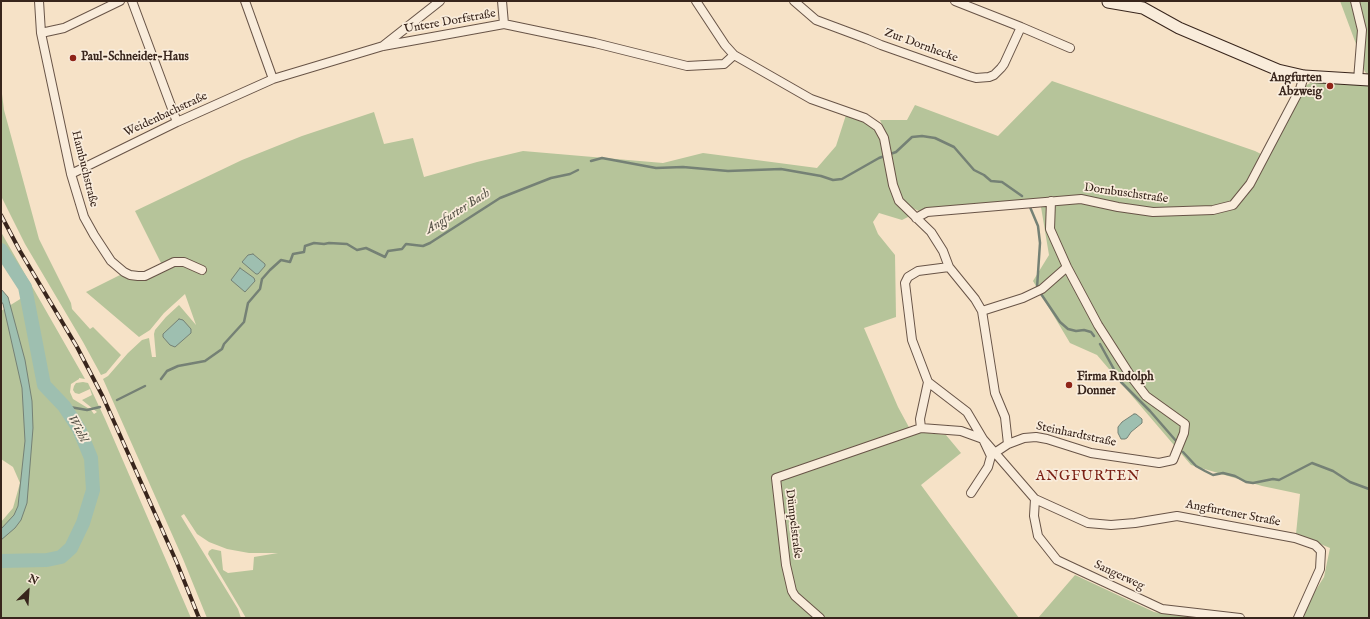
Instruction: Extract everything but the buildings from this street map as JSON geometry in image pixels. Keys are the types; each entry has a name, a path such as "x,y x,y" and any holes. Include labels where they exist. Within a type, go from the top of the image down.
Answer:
{"main road":[{"path":"1106,2 1143,8 1179,28 1278,70 1304,76 1363,80"}],"street":[{"name":"Hambuchstraße","path":"40,1 41,33 71,174 84,217 94,235 111,261 124,272 138,276 145,276 174,262 184,262 202,270"},
{"path":"41,33 64,28 120,1"},
{"path":"132,1 177,122"},
{"path":"245,1 273,79"},
{"path":"383,46 440,1"},
{"path":"502,1 504,24"},
{"path":"696,1 725,45 734,55 811,99 865,118 878,127 884,138 893,184 899,201 931,232 943,251 949,267 975,299 982,311 995,393 1005,417 1008,444"},
{"name":"Zur Dornhecke","path":"794,1 816,20 911,56 976,78 994,75 1001,68 1021,27"},
{"path":"955,1 1070,48"},
{"path":"1355,1 1362,30 1363,80"},
{"name":"Untere Dorfstraße","path":"273,79 383,46 504,24 595,43 687,66 724,64 734,55"},
{"name":"Dornbuschstraße","path":"916,218 927,212 1080,199 1152,212 1213,210 1233,205 1250,184 1300,89 1304,76"},
{"name":"Weidenbachstraße","path":"71,174 177,122 273,79"},
{"path":"982,311 1023,298 1042,289 1067,267 1050,228 1050,202"},
{"path":"949,267 918,271 908,277 905,283 912,340 928,382 967,412 991,456 988,467 971,493"},
{"name":"Steinhardtstraße","path":"996,452 1008,444 1024,438 1036,437 1047,438 1091,453 1159,463 1173,460 1184,433 1185,424 1146,396 1130,375 1104,335 1067,267"},
{"path":"921,428 920,419 928,382"},
{"name":"Dümpelstraße","path":"820,618 795,596 792,591 786,565 776,478 921,428 961,431 983,439"},
{"path":"983,439 996,452"},
{"name":"Angfurtener Straße","path":"996,452 1035,499 1088,523 1135,523 1178,516 1295,538 1316,545 1321,551 1320,569 1298,618"},
{"name":"Sangerweg","path":"1035,499 1034,516 1038,536 1057,560 1162,609 1240,618"}],"shaded area":[{"path":"1340,1 1369,1 1369,75 1365,72 1363,67 1363,44 1356,44"},
{"path":"1052,81 1261,154 1247,181 1224,212 1239,203 1249,192 1305,86 1312,82 1369,85 1369,618 1298,618 1324,577 1330,548 1296,534 1300,494 1262,486 1191,465 1097,355 1070,343 1033,281 1049,255 1040,201 919,211 910,207 903,200 898,191 887,135 880,120 907,120 915,105 998,136"},
{"path":"1,86 4,110 39,239 71,303 72,309 90,329 93,327 121,355 106,373 101,375 25,244 1,196"},
{"path":"374,112 384,144 413,138 424,177 523,151 663,163 703,153 817,168 836,146 846,115 865,120 874,127 881,140 883,157 890,180 910,216 902,220 879,213 873,222 878,234 895,255 896,317 864,328 898,407 911,431 946,435 961,453 921,485 1019,618 246,618 208,554 209,551 212,549 221,551 223,570 228,573 253,570 254,557 278,553 249,553 227,549 209,542 197,534 184,514 181,516 238,609 241,618 207,618 183,559 103,379 108,376 128,353 142,340 149,338 152,357 156,357 155,330 179,305 196,325 185,294 164,313 150,330 139,337 86,292 128,271 139,274 148,272 162,265 135,211 242,160 302,136"},
{"path":"1,232 85,379 79,378 71,384 70,392 73,399 91,410 94,414 97,412 82,400 92,395 90,389 79,394 75,393 73,390 76,383 88,383 191,618 1,618 1,522 13,508 20,483 13,467 1,459 1,311 25,296 1,261"},
{"path":"253,254 265,264 258,274 242,262 248,255"},
{"path":"240,268 254,278 255,281 245,292 231,280"},
{"path":"1,289 8,297 25,360 32,401 33,428 27,503 21,520 15,528 1,540 1,529 14,515 18,506 25,441 22,388 3,304 1,301"},
{"path":"179,319 183,320 191,329 191,333 175,347 170,345 163,337 163,334"},
{"path":"1134,414 1142,419 1142,423 1131,432 1127,438 1121,439 1118,433 1118,427 1122,422"},
{"path":"1075,575 1154,612 1215,618 1038,618"}],"waterway":[{"name":"Angfurter Bach","path":"591,161 602,158 656,168 683,167 728,171 781,169 821,176 833,180 842,179 879,158 896,152 912,137 922,136 935,138 954,147 974,170 984,175 991,181 1002,182 1022,196"},
{"name":"Angfurter Bach","path":"161,379 167,371 178,366 205,361 222,349 224,344 244,322 248,303 260,289 262,279 281,260 290,262 293,254 304,252 305,246 314,243 347,244 357,250 366,248 385,257 388,251 402,249 406,244 423,246 430,243 500,198 551,178 570,174 578,170"},
{"name":"Angfurter Bach","path":"1030,207 1038,226 1040,243 1037,288 1060,322 1068,329 1076,331 1084,330 1091,332 1094,336"},
{"name":"Wiehl","path":"1,250 25,287 44,385 64,406 79,429 91,458 93,490 83,523 71,548 61,557 47,560 1,561"},
{"name":"Angfurter Bach","path":"1100,344 1121,382 1150,411 1177,442"},
{"name":"Angfurter Bach","path":"117,400 145,386"},
{"name":"Angfurter Bach","path":"64,406 87,410 100,407"},
{"name":"Angfurter Bach","path":"1183,452 1196,466 1213,475 1223,473 1235,476 1246,482 1253,483 1273,479 1279,480 1312,463 1333,471 1350,482 1369,489"}],"railway":[{"path":"1,215 20,251 77,347 103,397 177,563 199,618"}],"place":[{"name":"Paul-Schneider-Haus","path":"73,58"},
{"name":"Angfurten Abzweig","path":"1330,86"},
{"name":"Firma Rudolph Donner","path":"1069,385"}],"district":[{"name":"ANGFURTEN","path":"1088,477"}]}
